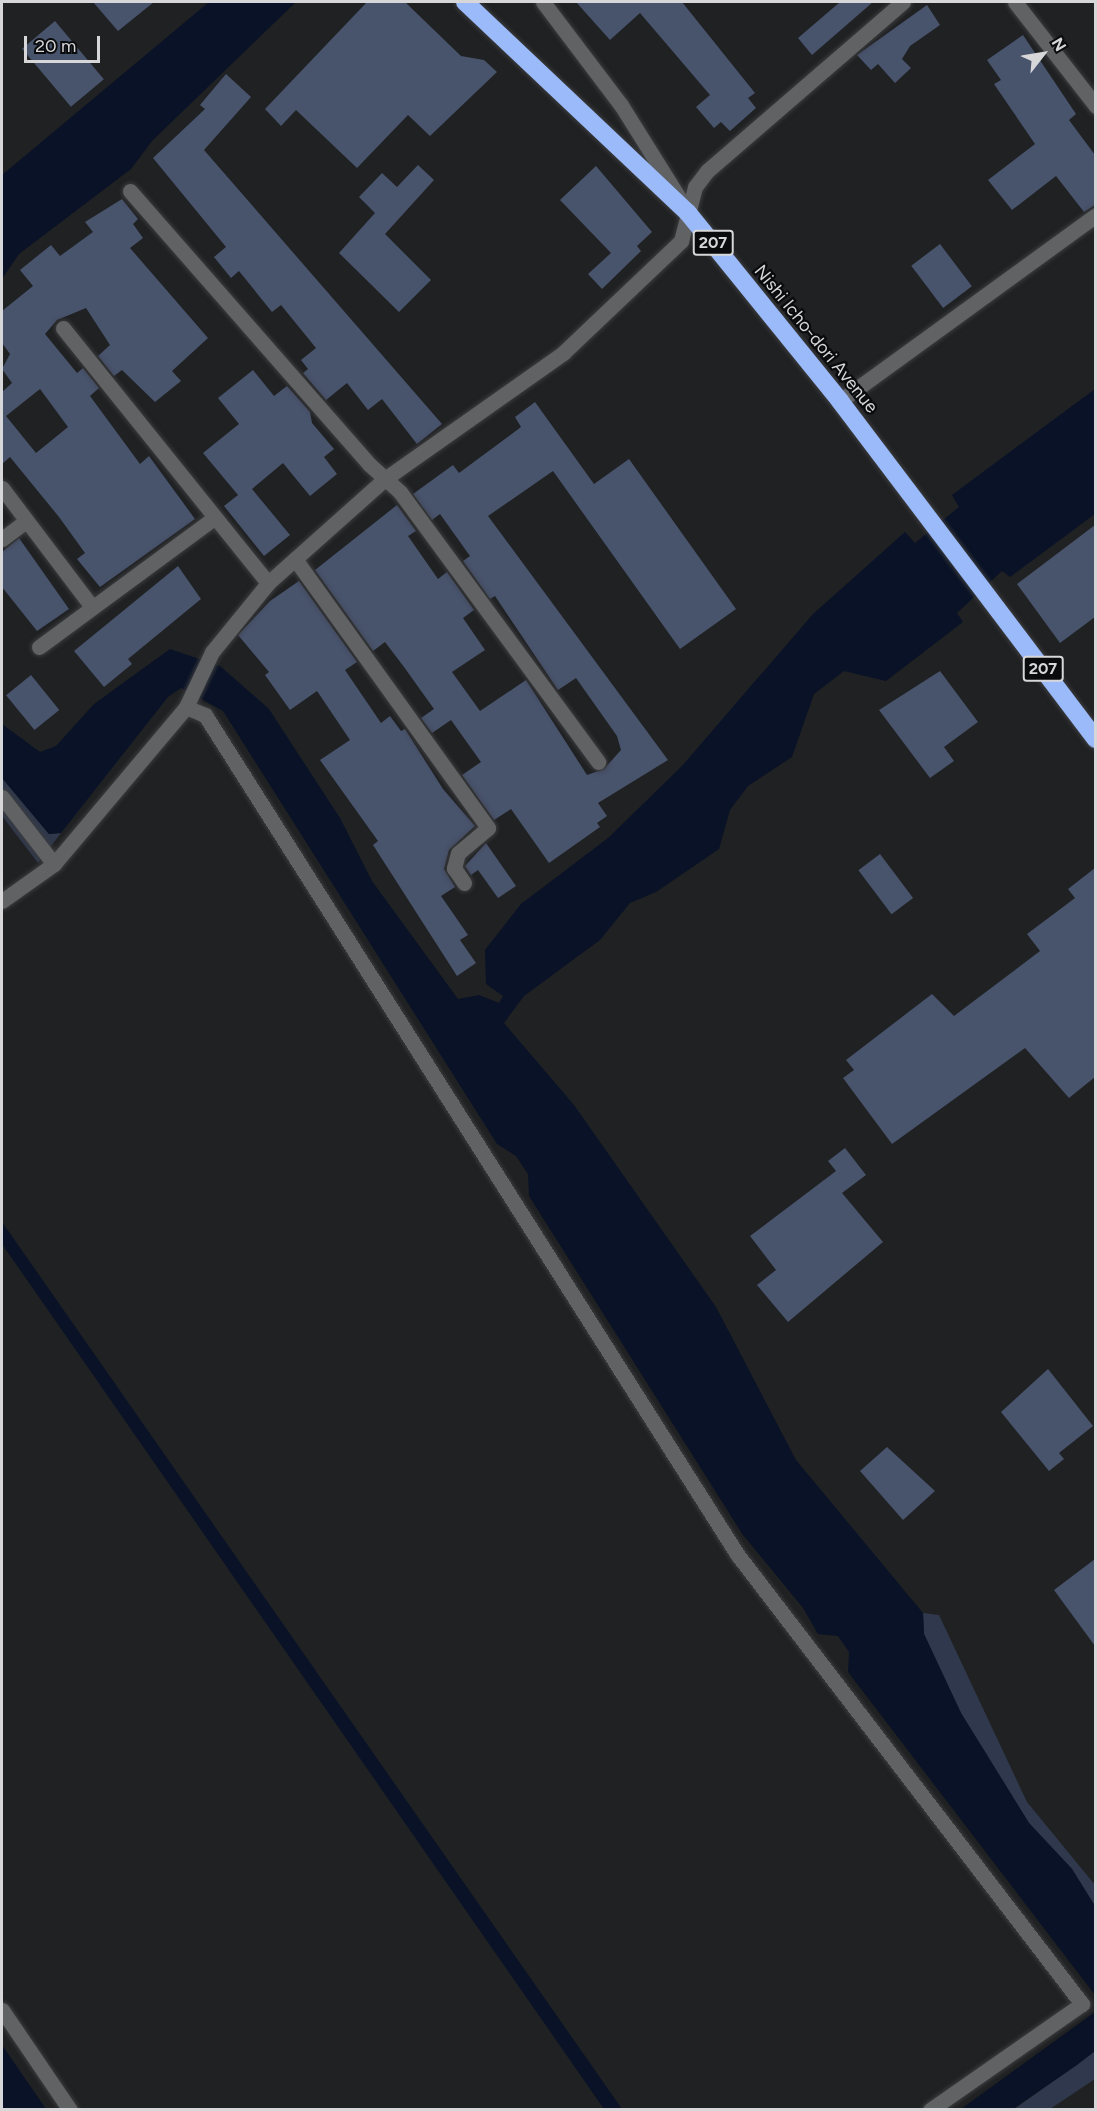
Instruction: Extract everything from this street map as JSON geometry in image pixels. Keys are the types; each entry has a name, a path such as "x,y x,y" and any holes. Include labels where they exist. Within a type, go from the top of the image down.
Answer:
{"highway":[{"name":"Nishi Icho-dori Avenue","path":"465,2 688,213 840,400 1095,739"}],"street":[{"path":"543,2 621,105 688,213"},
{"path":"2,901 54,864 186,707 212,652 268,583 386,478 563,353 681,241 695,187 707,171 903,2"},
{"path":"1015,2 1095,106"},
{"path":"130,191 386,478 598,762"},
{"path":"840,400 1095,215"},
{"path":"63,328 268,583"},
{"path":"2,488 92,608"},
{"path":"39,647 214,518"},
{"path":"2,539 26,521"},
{"path":"295,559 488,828 458,853 454,868 464,883"},
{"path":"186,707 205,715 737,1554 1082,2004 930,2109"},
{"path":"2,797 54,864"},
{"path":"2,2010 70,2109"}],"shaded area":[{"path":"209,2 296,2 152,141 131,169 19,254 2,279 2,175"},
{"path":"1095,389 1095,514 1010,577 1002,571 957,613 963,622 886,681 844,671 814,694 792,757 748,786 730,810 719,849 656,892 630,903 600,940 524,996 504,1023 574,1105 716,1307 796,1460 923,1613 924,1634 961,1713 1029,1823 1072,1869 1095,1906 1095,1995 848,1672 849,1652 838,1636 818,1634 803,1608 743,1535 529,1196 528,1174 516,1156 497,1144 223,711 181,688 168,697 61,833 49,834 2,778 2,724 40,752 56,746 94,704 170,649 220,666 269,709 340,818 372,881 458,999 479,995 499,1003 503,996 486,984 485,950 521,904 608,838 682,766 813,614 905,532 915,543 959,507 952,495"},
{"path":"2,778 49,834 61,833 38,863 2,816"},
{"path":"2,1222 622,2109 604,2109 2,1244"},
{"path":"923,1613 939,1615 1027,1802 1095,1885 1095,1906 1072,1869 1029,1823 961,1713 924,1634"},
{"path":"1095,2012 1095,2051 1077,2065 1013,2109 961,2109"},
{"path":"2,2045 46,2109 2,2109"},
{"path":"1095,2051 1095,2079 1050,2109 1013,2110"}],"building":[{"path":"93,2 154,2 118,31"},
{"path":"367,2 405,2 461,56 484,60 497,72 430,136 408,115 357,168 296,110 281,126 265,109"},
{"path":"576,2 682,2 755,93 748,98 756,108 730,131 721,122 714,128 696,107 710,95 640,13 610,40"},
{"path":"840,2 873,2 812,55 798,38"},
{"path":"927,5 940,25 910,46 902,59 911,68 895,83 878,64 871,70 857,55"},
{"path":"55,21 104,79 71,107 22,49"},
{"path":"1023,35 1076,114 1069,120 1095,155 1095,205 1084,212 1056,176 1012,210 988,180 1035,144 994,84 1001,80 987,60"},
{"path":"226,74 251,97 204,150 442,424 417,444 382,399 368,410 347,383 326,400 303,373 308,369 301,360 316,348 281,305 272,312 239,271 231,278 214,257 226,247 153,158 205,109 200,105"},
{"path":"418,165 434,180 385,234 431,280 399,312 339,253 375,213 359,197 382,173 397,187"},
{"path":"596,166 652,232 637,246 641,251 602,289 588,274 611,253 560,200"},
{"path":"122,199 138,219 133,224 143,238 130,248 208,338 172,371 181,381 155,402 122,370 114,376 98,356 110,345 86,308 57,320 45,334 77,373 83,368 99,388 90,396 140,464 149,456 195,519 100,587 77,559 85,553 59,517 10,457 2,464 2,392 12,383 2,369 10,354 2,343 2,311 33,286 20,270 51,245 60,256 93,232 85,222","holes":["40,389 68,427 36,453 6,416"]},
{"path":"940,244 972,286 943,308 911,266"},
{"path":"253,370 274,396 287,386 310,412 312,423 334,449 324,457 337,474 310,496 283,463 252,489 290,535 264,556 224,506 238,495 203,453 239,424 218,398"},
{"path":"535,402 594,484 629,459 736,609 680,649 553,471 488,516 668,760 598,803 607,816 597,823 600,827 549,863 511,809 494,820 462,775 481,762 451,720 432,733 421,718 434,709 404,667 385,642 373,651 315,570 397,505 416,531 408,536 438,579 447,572 474,610 463,618 485,650 452,672 480,711 526,680 587,775 604,769 621,750 617,736 576,678 558,690 495,596 490,599 463,561 470,556 440,514 432,520 413,494 453,465 459,473 521,427 515,417"},
{"path":"1095,525 1095,617 1060,643 1017,584"},
{"path":"19,538 69,609 37,631 2,587 2,552"},
{"path":"178,566 201,599 128,659 132,664 104,687 74,651"},
{"path":"299,581 357,662 345,670 381,723 390,716 401,731 405,729 443,789 475,826 449,850 444,869 455,887 441,896 468,935 460,940 476,963 457,976 373,845 378,841 320,760 350,740 317,691 290,710 265,675 269,672 238,635 270,601"},
{"path":"940,671 978,722 944,747 954,761 930,778 879,710"},
{"path":"31,675 59,710 34,730 6,695"},
{"path":"486,843 516,886 498,898 478,870 471,875 465,866"},
{"path":"880,854 913,898 892,914 858,870"},
{"path":"1095,868 1095,1077 1069,1098 1025,1048 892,1144 843,1078 854,1070 846,1060 932,994 954,1016 1040,951 1027,934 1075,898 1068,889"},
{"path":"845,1148 866,1175 842,1193 883,1242 788,1322 757,1285 776,1270 750,1236 836,1171 828,1161"},
{"path":"1048,1369 1093,1426 1059,1453 1064,1459 1049,1471 1001,1412"},
{"path":"887,1447 935,1491 903,1520 860,1471"},
{"path":"1095,1559 1095,1646 1054,1590"}]}
